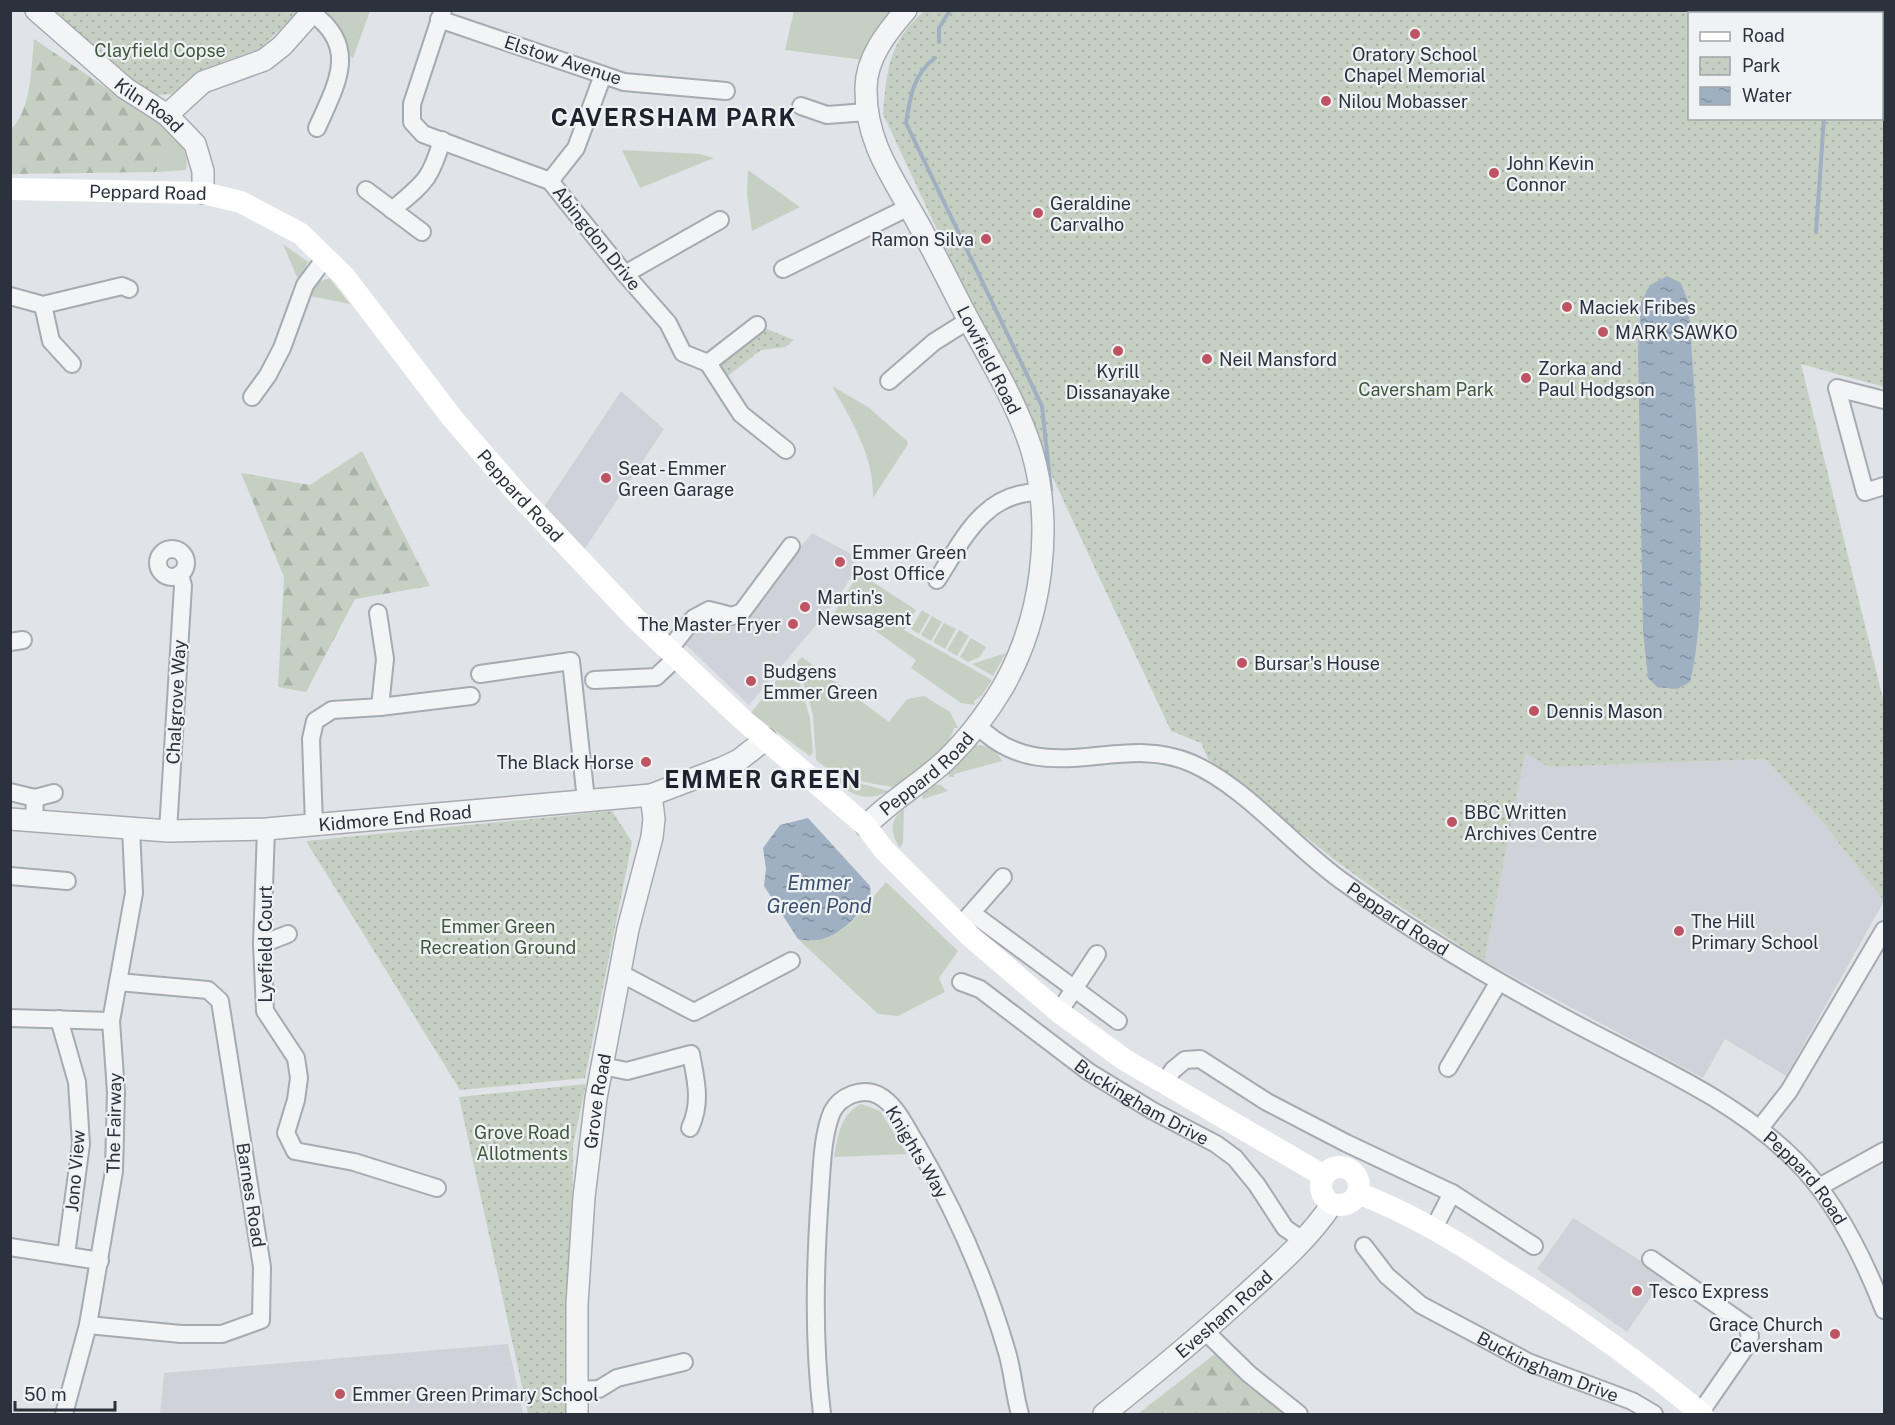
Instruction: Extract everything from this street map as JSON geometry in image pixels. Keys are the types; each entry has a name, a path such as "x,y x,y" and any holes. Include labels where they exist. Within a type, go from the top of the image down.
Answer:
{"main road":[{"name":"Peppard Road","path":"10,189 203,193 241,202 301,234 344,276 453,419 517,493 672,655 835,802 866,826"},
{"name":"Buckingham Drive","path":"866,826 884,850 966,919 1059,1012 1101,1044 1164,1084 1324,1176"},
{"path":"1334,1168 1347,1169 1357,1177 1358,1192 1349,1204 1332,1204 1321,1189 1324,1176 1334,1168"},
{"name":"Buckingham Drive","path":"1358,1192 1434,1228 1542,1296 1614,1346 1701,1414"}],"street":[{"name":"Kiln Road","path":"36,10 125,88 167,115 195,144 203,171 203,193"},
{"name":"Lowfield Road","path":"906,10 887,32 872,61 866,85 867,112 872,138 1004,383 1032,451 1040,492 1042,530 1040,578 1027,634 1004,685 976,724"},
{"path":"167,115 203,82 264,60 282,46 313,12 330,26 338,46 340,75 317,128"},
{"name":"Elstow Avenue","path":"441,15 624,82 726,91"},
{"name":"Abingdon Drive","path":"441,15 412,104 412,122 423,134 550,180 625,274 668,323 683,353 708,363"},
{"path":"550,180 576,148 603,75"},
{"path":"801,106 827,115 867,112"},
{"path":"392,210 421,186 433,171 442,140"},
{"path":"366,190 422,232"},
{"path":"783,269 909,207"},
{"path":"625,274 720,220"},
{"path":"252,397 268,375 282,348 305,285 326,257"},
{"path":"10,296 43,305 122,286 129,289"},
{"path":"43,305 51,341 72,364"},
{"path":"900,379 934,342 969,320"},
{"path":"757,325 708,363 741,414 786,450"},
{"path":"1884,400 1837,388 1864,492 1884,486"},
{"path":"937,580 965,536 989,507 1022,492 1040,492"},
{"path":"594,681 656,677 694,618 709,610 732,616 742,612 791,546"},
{"name":"Chalgrove Way","path":"168,831 183,586 180,574"},
{"path":"378,613 385,659 380,707"},
{"path":"480,674 571,661 586,801"},
{"path":"314,825 311,739 315,721 332,710 380,707 471,696"},
{"name":"Peppard Road","path":"866,826 879,812 946,760 976,724 1013,752 1035,758 1139,754 1175,756 1194,764 1228,786 1341,880 1498,982 1686,1081 1760,1128 1797,1161 1819,1187 1869,1272 1884,1310"},
{"name":"Kidmore End Road","path":"10,819 168,831 266,829 651,795 739,760 766,739"},
{"path":"10,792 34,798 54,793"},
{"name":"Grove Road","path":"577,1414 577,1304 584,1197 602,1066 628,929 652,837 654,819 651,795"},
{"path":"34,798 34,821"},
{"name":"The Fairway","path":"64,1414 88,1325 114,1171 116,1092 111,1021 134,893 131,828"},
{"name":"Lyefield Court","path":"266,829 262,944 265,1011 296,1058 299,1078 296,1100 286,1133 295,1151 354,1162 437,1188"},
{"path":"10,876 67,881"},
{"path":"1003,878 966,919 1118,1021"},
{"path":"1760,1128 1789,1091 1884,930"},
{"path":"262,944 288,934"},
{"path":"1059,1012 1097,954"},
{"path":"620,973 694,1012 791,961"},
{"name":"Barnes Road","path":"88,1325 181,1334 222,1334 261,1320 262,1267 220,1001 208,990 118,982"},
{"name":"Buckingham Drive","path":"961,982 980,990 1089,1072 1153,1111 1216,1144 1235,1158 1285,1228 1304,1241"},
{"path":"1448,1068 1498,982"},
{"path":"10,1018 111,1021"},
{"name":"Jono View","path":"58,1019 77,1082 81,1144 66,1255"},
{"path":"602,1066 627,1071 691,1054 699,1096 697,1113 690,1128"},
{"name":"Buckingham Drive","path":"1164,1084 1173,1070 1185,1060 1200,1059 1277,1107 1452,1193 1534,1246"},
{"name":"Knights Way","path":"822,1414 816,1360 815,1268 822,1161 833,1111 846,1098 868,1092 878,1095 896,1110 938,1180 975,1261 1007,1354 1020,1414"},
{"path":"1819,1187 1884,1151"},
{"path":"1434,1228 1452,1193"},
{"name":"Evesham Road","path":"1104,1414 1205,1331 1304,1241 1332,1204"},
{"name":"Buckingham Drive","path":"1364,1246 1387,1276 1421,1305 1528,1362 1632,1401 1654,1414"},
{"path":"10,1247 100,1261"},
{"path":"1651,1258 1747,1326 1750,1336 1746,1345 1701,1414"},
{"path":"1205,1331 1249,1374 1299,1414"},
{"path":"576,1390 599,1389 617,1378 684,1362"}],"shaded area":[{"path":"621,391 664,429 582,553 544,507"},
{"path":"812,533 855,556 853,574 836,601 749,705 684,643 708,615 744,615"},
{"name":"The Hill Primary School","path":"1438,687 1549,767 1767,759 1820,819 1884,901 1786,1076 1725,1039 1703,1078 1484,961 1387,898"},
{"path":"1573,1218 1665,1276 1627,1332 1537,1269"},
{"name":"Emmer Green Primary School","path":"508,1344 523,1414 160,1414 164,1373"}],"green space":[{"name":"Clayfield Copse","path":"52,11 300,11 259,49 199,71 172,94 156,95 132,80"},
{"path":"330,11 370,11 353,58 338,46 321,20"},
{"path":"794,11 906,11 872,61 785,50"},
{"name":"Caversham Park","path":"924,11 1884,11 1884,387 1801,364 1884,703 1884,901 1820,819 1766,759 1549,767 1525,753 1484,961 1387,898 1336,861 1208,759 1201,743 1171,731 883,114 891,58 903,34"},
{"path":"34,39 167,129 156,172 11,174 10,130 23,112 31,75"},
{"path":"166,131 183,148 187,164 186,170 156,172"},
{"path":"622,150 700,154 714,158 640,188"},
{"path":"748,170 800,207 752,231 747,194"},
{"path":"283,244 308,262 299,282"},
{"path":"329,278 350,304 310,296 314,284"},
{"path":"757,325 794,340 785,347 761,350 720,382 708,363"},
{"path":"832,386 868,407 907,441 908,444 873,498 866,453"},
{"path":"362,451 430,586 355,599 306,692 278,687 284,577 241,473 310,485"},
{"path":"859,573 916,610 904,630 992,680 982,695 974,701 975,705 961,703 911,668 916,660 852,614 846,621 834,613"},
{"path":"922,610 930,615 919,634 911,629"},
{"path":"932,616 942,622 931,641 921,635"},
{"path":"944,623 956,629 945,649 933,642"},
{"path":"959,630 969,636 957,656 947,650"},
{"path":"971,638 986,647 980,657 968,662 960,657"},
{"path":"1006,653 993,676 972,664"},
{"path":"802,657 889,722 907,699 924,696 950,712 958,728 954,728 946,744 938,752 896,787 843,776 816,760 813,715 797,662"},
{"path":"787,667 796,668 810,719 813,753 810,756 751,713"},
{"path":"974,745 991,749 1002,761 949,777 947,772"},
{"path":"836,777 889,791 874,796 859,796 846,789"},
{"path":"932,784 941,785 948,791 923,799 921,791"},
{"path":"904,809 903,843 900,848 894,837 893,827 899,813"},
{"name":"Emmer Green Recreation Ground","path":"612,811 632,842 585,1078 460,1090 306,841"},
{"path":"886,882 958,951 939,978 945,992 898,1016 878,1014 798,939 813,941 838,932 858,915"},
{"name":"Grove Road Allotments","path":"586,1084 573,1145 571,1414 528,1414 459,1097"},
{"path":"861,1104 880,1111 907,1154 834,1157 844,1120"},
{"path":"1216,1353 1296,1414 1138,1414"}],"water":[{"path":"1667,276 1681,283 1688,302 1699,498 1700,585 1697,644 1690,682 1677,689 1657,687 1648,678 1643,630 1638,350 1641,302 1650,285"},
{"name":"Emmer Green Pond","path":"808,818 870,886 871,899 839,931 810,941 798,939 764,886 766,869 763,848 780,825"}],"waterway":[{"path":"939,42 939,28 950,10"},
{"path":"935,58 917,79 906,123 1042,406 1051,490"},
{"path":"1816,232 1824,120"}],"place":[{"name":"Oratory School Chapel Memorial","path":"1415,34"},
{"name":"Nilou Mobasser","path":"1326,101"},
{"name":"John Kevin Connor","path":"1494,173"},
{"name":"Geraldine Carvalho","path":"1038,213"},
{"name":"Ramon Silva","path":"986,239"},
{"name":"Maciek Fribes","path":"1567,307"},
{"name":"MARK SAWKO","path":"1603,332"},
{"name":"Kyrill Dissanayake","path":"1118,351"},
{"name":"Neil Mansford","path":"1207,359"},
{"name":"Zorka and Paul Hodgson","path":"1526,378"},
{"name":"Seat - Emmer Green Garage","path":"606,478"},
{"name":"Emmer Green Post Office","path":"840,562"},
{"name":"Martin's Newsagent","path":"805,607"},
{"name":"The Master Fryer","path":"793,624"},
{"name":"Bursar's House","path":"1242,663"},
{"name":"Budgens Emmer Green","path":"751,681"},
{"name":"Dennis Mason","path":"1534,711"},
{"name":"The Black Horse","path":"646,762"},
{"name":"BBC Written Archives Centre","path":"1452,822"},
{"name":"The Hill Primary School","path":"1679,931"},
{"name":"Tesco Express","path":"1637,1291"},
{"name":"Grace Church Caversham","path":"1835,1334"},
{"name":"Emmer Green Primary School","path":"340,1394"}],"district":[{"name":"CAVERSHAM PARK","path":"674,117"},
{"name":"EMMER GREEN","path":"763,779"}]}
